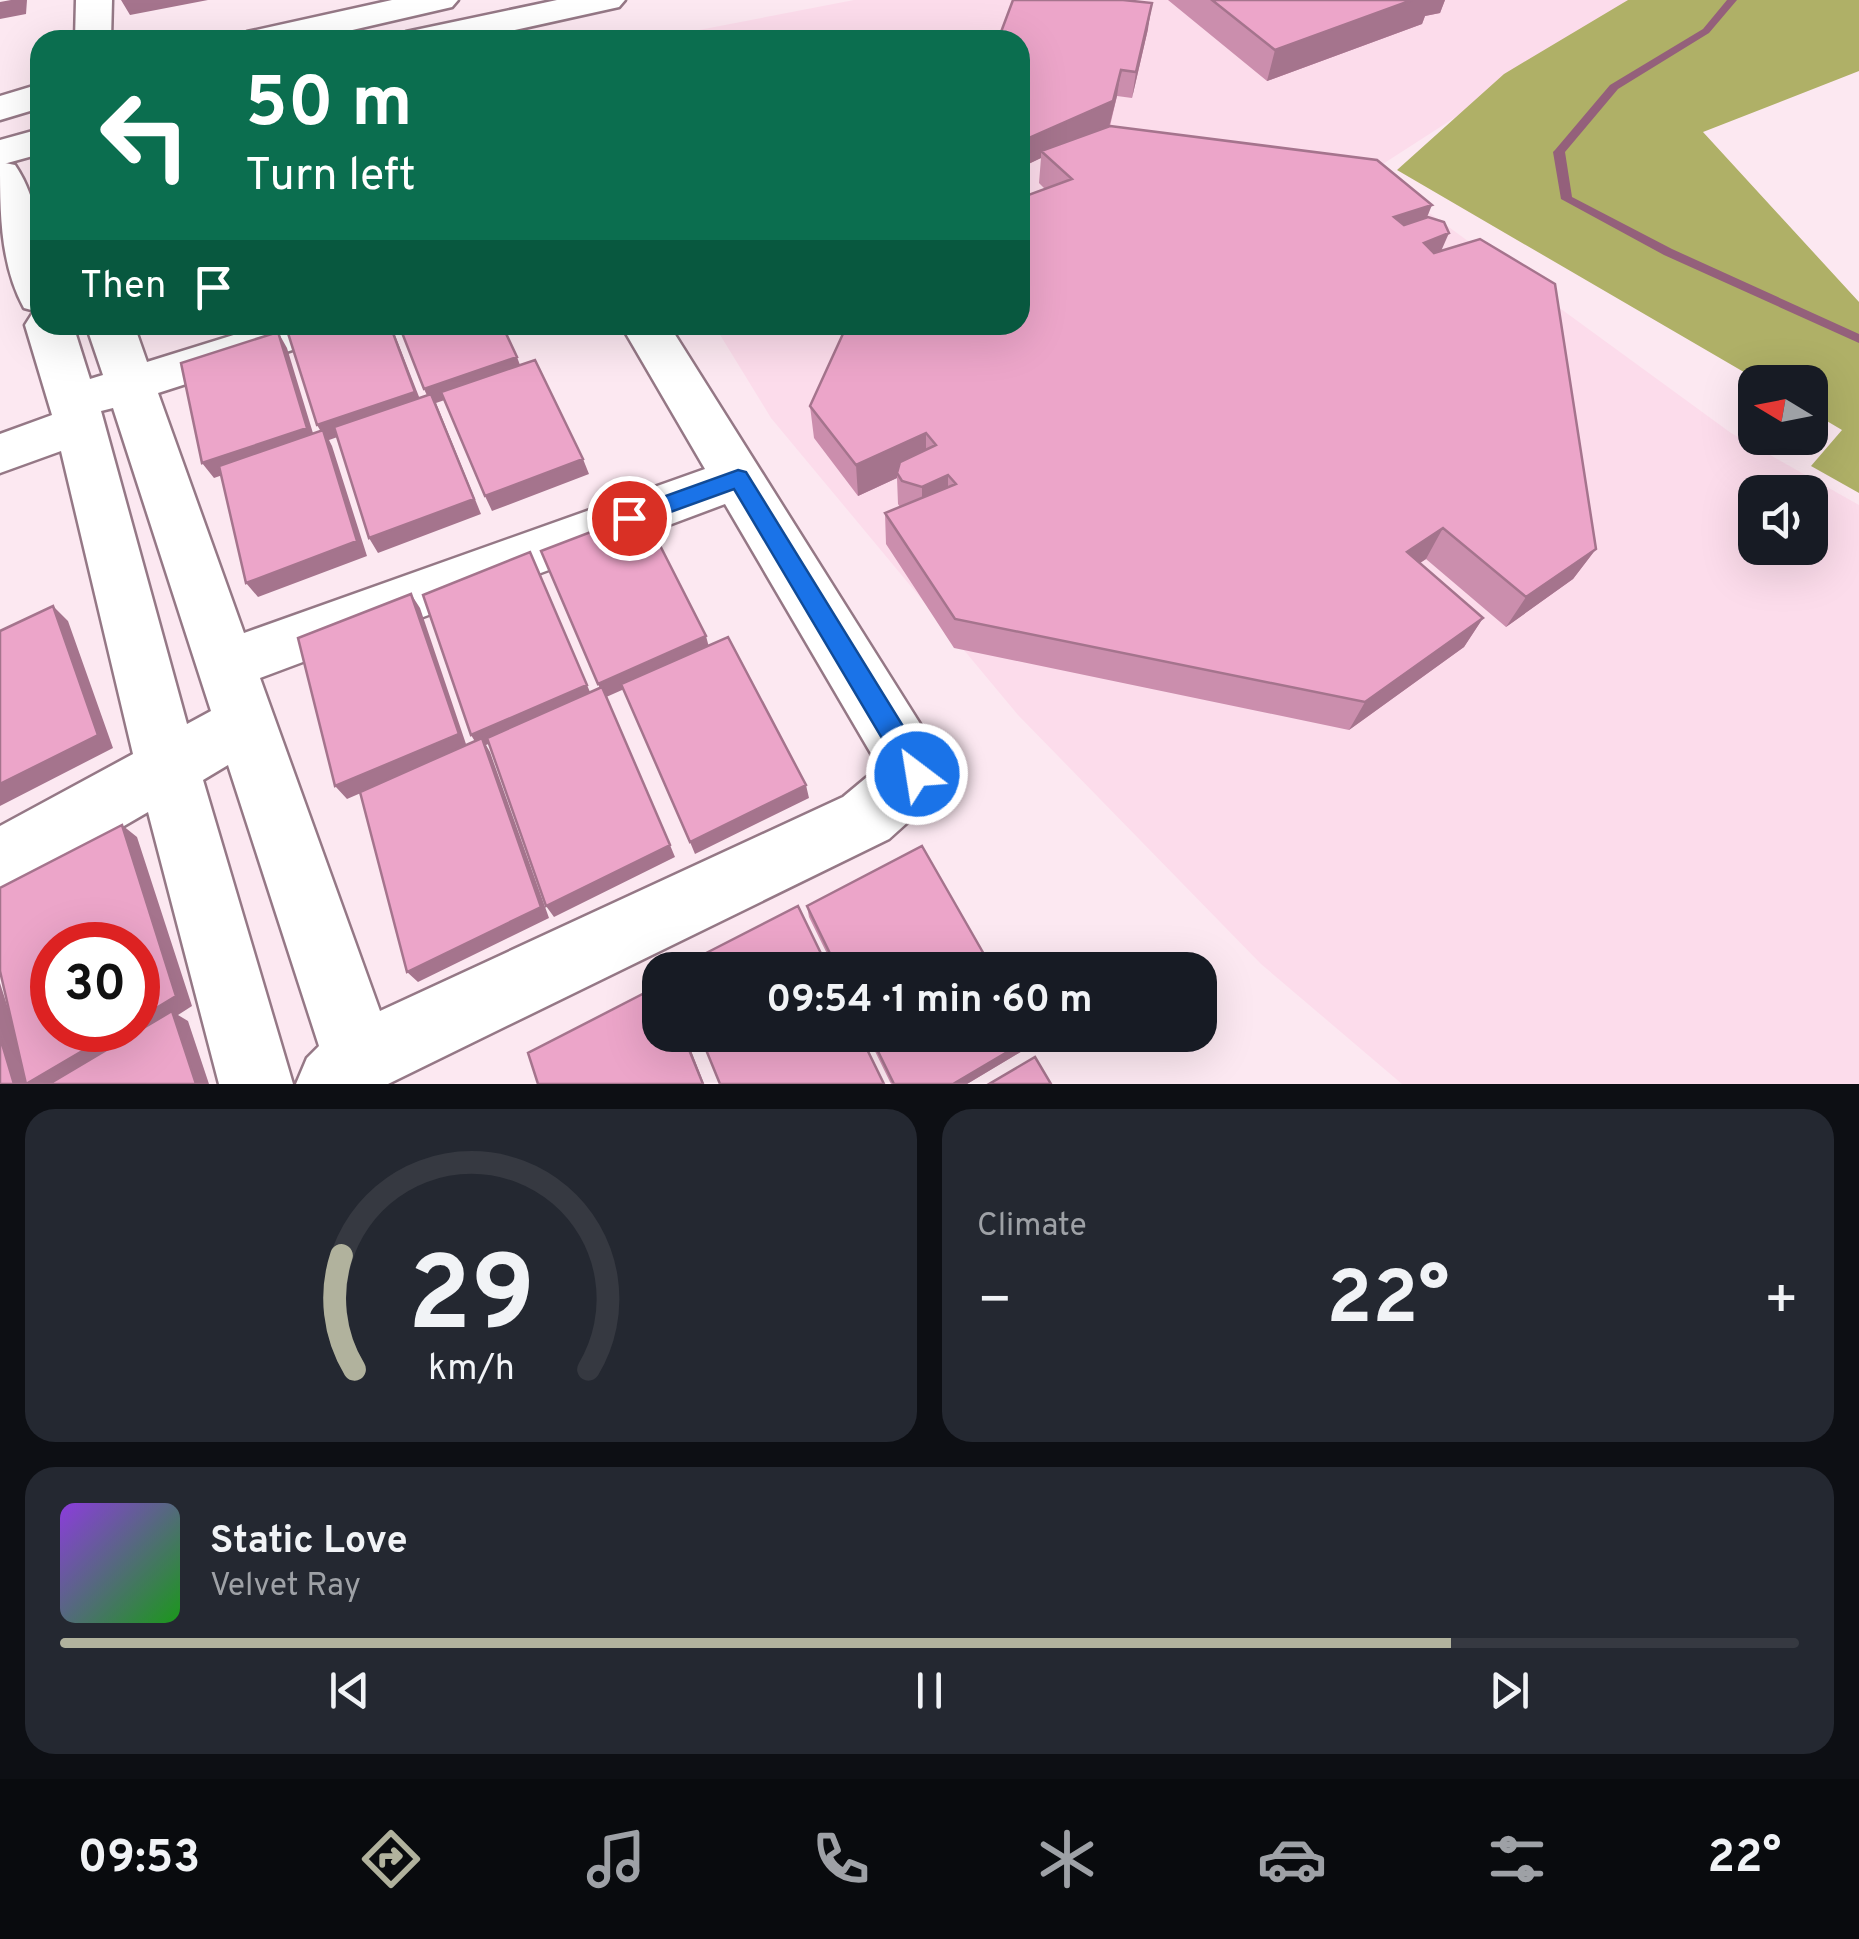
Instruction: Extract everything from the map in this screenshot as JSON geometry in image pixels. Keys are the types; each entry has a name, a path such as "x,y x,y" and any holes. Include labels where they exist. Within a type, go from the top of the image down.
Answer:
{"street":[{"path":"94,0 94,30"},
{"path":"305,30 440,0"},
{"path":"509,30 607,0"},
{"path":"0,108 30,99"},
{"path":"0,153 30,144"},
{"path":"0,174 30,266"},
{"path":"55,335 95,404 228,664 346,1072 866,818 917,774 650,335"},
{"path":"108,335 95,404 167,765 256,1084"},
{"path":"0,454 95,404 290,335"},
{"path":"228,664 738,478"},
{"path":"0,861 247,723"}],"shaded area":[{"path":"854,0 1637,0 1372,171 1738,437 1738,455 1770,455 1806,475 1738,475 1738,565 1828,565 1828,488 1859,505 1859,1084 1402,1084 1261,964 1018,715 771,418 720,335 1030,335 1030,30 699,30"},
{"path":"1628,0 1859,0 1859,71 1703,132 1859,302 1859,493 1811,466 1820,455 1828,455 1828,446 1842,430 1828,422 1828,365 1738,365 1738,369 1397,170 1504,74"}],"building":[{"path":"1013,0 1152,3 1136,72 1121,70 1113,101 1030,138 1030,30 1002,30"},
{"path":"1212,0 1412,0 1275,50"},
{"path":"1110,126 1377,160 1432,205 1394,217 1404,225 1428,217 1444,222 1449,233 1424,243 1434,253 1480,239 1555,284 1596,549 1526,597 1443,528 1407,552 1483,618 1365,702 955,619 885,513 956,484 948,475 922,487 902,481 897,473 900,462 936,445 926,433 856,465 810,406 842,335 1030,335 1030,194 1072,179 1041,151"},
{"path":"279,335 307,428 202,463 181,363"},
{"path":"289,335 394,335 415,392 317,425"},
{"path":"403,335 507,335 517,357 424,389"},
{"path":"535,360 583,459 485,496 441,392"},
{"path":"431,394 474,499 369,538 334,427"},
{"path":"323,430 357,541 246,583 219,466"},
{"path":"643,512 706,636 598,684 541,551"},
{"path":"530,552 587,685 471,735 423,595"},
{"path":"411,594 459,734 335,786 298,638"},
{"path":"53,606 98,735 0,784 0,631"},
{"path":"728,637 806,785 690,842 621,684"},
{"path":"602,687 670,845 546,906 487,738"},
{"path":"482,738 541,907 407,972 360,792"},
{"path":"122,825 153,922 30,922 30,1052 81,1052 26,1084 0,971 0,888"},
{"path":"922,846 983,952 829,952 807,906"},
{"path":"798,906 820,952 708,952"},
{"path":"160,945 176,996 160,1006"},
{"path":"642,994 642,1052 690,1052 703,1084 538,1084 528,1053"},
{"path":"172,1011 196,1084 49,1084 103,1052 160,1052 160,1018"},
{"path":"0,1037 14,1084 0,1084"},
{"path":"707,1052 868,1052 884,1084 720,1084"},
{"path":"878,1052 1007,1052 953,1084 894,1084"},
{"path":"1035,1057 1051,1084 989,1084"}],"waterway":[{"path":"1732,0 1706,31 1614,87 1559,152 1567,199 1668,252 1859,339"}],"route":[{"path":"629,518 738,478 917,774"}]}
